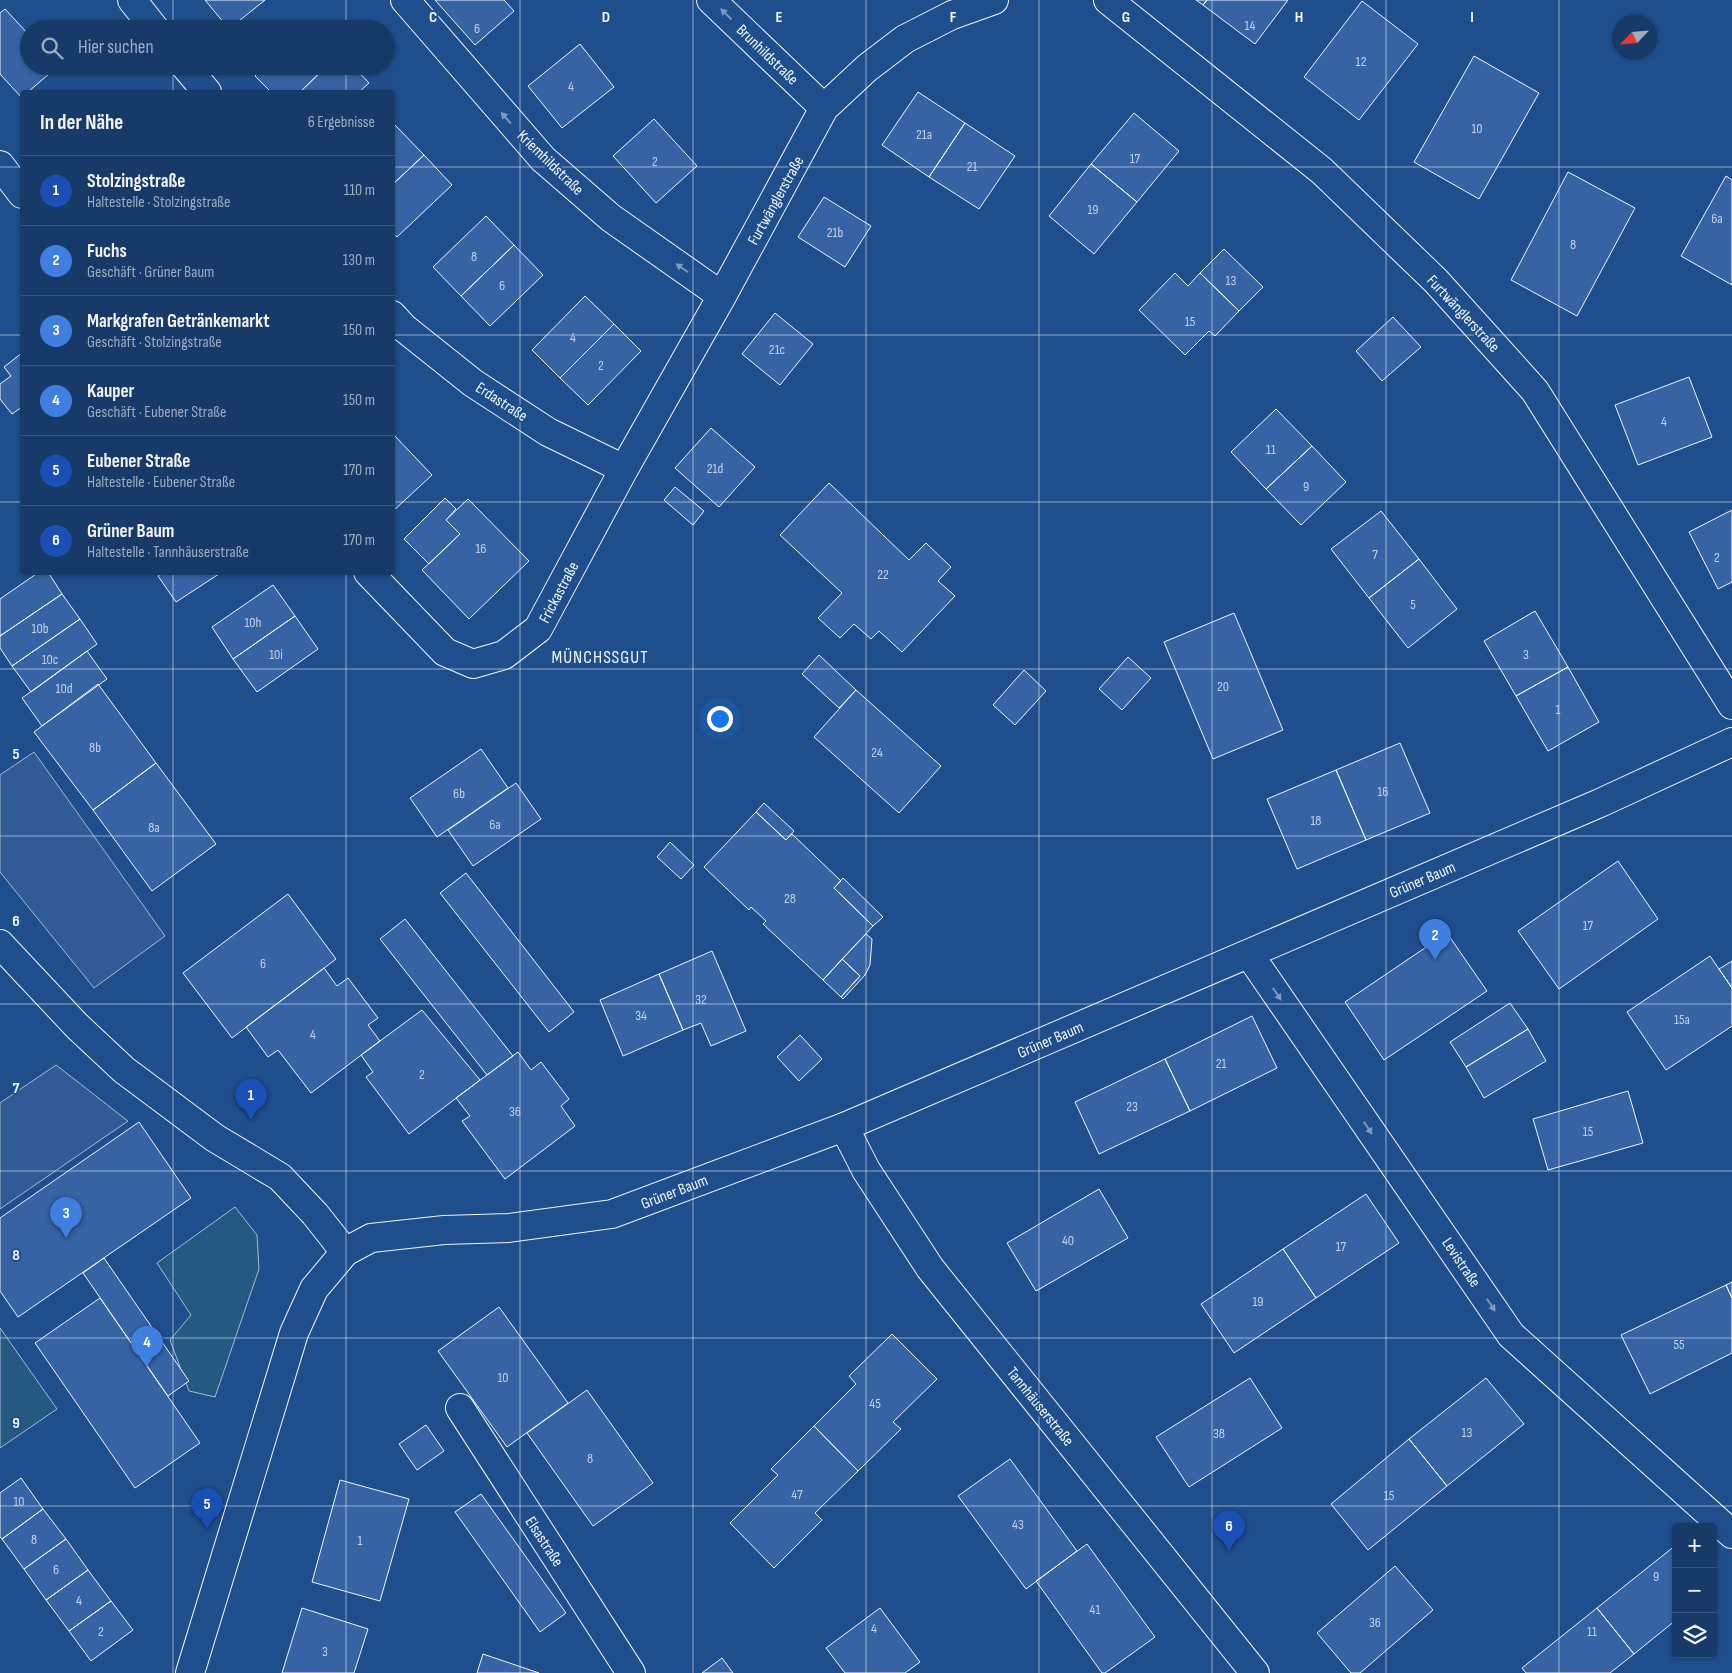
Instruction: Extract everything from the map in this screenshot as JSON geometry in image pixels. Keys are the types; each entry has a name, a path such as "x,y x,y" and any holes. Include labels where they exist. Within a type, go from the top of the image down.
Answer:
{"street":[{"path":"132,0 148,20"},
{"name":"Kriemhildstraße","path":"405,0 543,159 611,218 722,296"},
{"name":"Brunhildstraße","path":"711,0 824,108"},
{"name":"Furtwänglerstraße","path":"624,469 722,296 824,108 867,68 905,39 952,14 994,0"},
{"name":"Furtwänglerstraße","path":"1108,0 1322,171 1436,281 1535,391 1732,705"},
{"path":"193,75 205,90"},
{"path":"0,166 20,191"},
{"name":"Erdastraße","path":"395,318 404,328 473,383 548,432 624,469"},
{"name":"Frickastraße","path":"371,575 445,652 473,664 504,655 538,630 624,469"},
{"name":"Grüner Baum","path":"344,1252 372,1238 444,1230 509,1228 612,1214 844,1126 1600,803 1732,742"},
{"path":"0,944 78,1026 124,1070 215,1138 280,1177 315,1214 344,1252 314,1289 294,1334 190,1673"},
{"name":"Levistraße","path":"1249,954 1511,1335 1730,1527"},
{"name":"Tannhäuserstraße","path":"844,1126 866,1170 930,1268 1255,1673"},
{"name":"Elsastraße","path":"460,1408 631,1673"}],"shaded area":[{"path":"34,752 165,936 94,988 0,872 0,775"},
{"path":"56,1065 128,1121 0,1209 0,1103"},
{"path":"235,1207 257,1235 259,1269 215,1397 189,1391 170,1340 191,1315 157,1263"},
{"path":"0,1328 57,1409 0,1448"}],"building":[{"path":"205,0 265,0 240,20 222,20"},
{"path":"435,0 504,0 514,11 475,45"},
{"path":"1196,0 1207,0 1203,5"},
{"path":"1207,0 1288,0 1255,44 1203,5"},
{"path":"1362,1 1418,44 1359,120 1304,77"},
{"path":"5,9 20,25 20,75 48,75 30,90 20,90 20,96 0,74 0,13"},
{"path":"580,44 614,87 562,128 528,86"},
{"path":"1474,56 1539,93 1479,199 1414,162"},
{"path":"318,75 302,90 269,90 255,76"},
{"path":"318,75 361,75 369,83 361,90 302,90"},
{"path":"918,92 965,123 929,177 882,145"},
{"path":"1134,113 1179,151 1137,202 1091,164"},
{"path":"654,119 697,166 656,203 613,156"},
{"path":"965,123 1015,156 979,209 929,177"},
{"path":"395,125 424,155 395,182"},
{"path":"424,155 452,185 397,237 395,235 395,182"},
{"path":"1091,164 1137,202 1094,254 1049,216"},
{"path":"1568,172 1635,208 1577,316 1511,280"},
{"path":"1726,176 1732,180 1732,285 1681,256"},
{"path":"824,197 871,226 845,267 798,237"},
{"path":"486,216 514,245 461,296 433,267"},
{"path":"514,245 543,275 490,326 461,296"},
{"path":"1224,249 1263,287 1239,311 1200,273"},
{"path":"1175,273 1188,286 1200,273 1239,311 1215,336 1209,331 1185,355 1139,310"},
{"path":"585,296 614,324 560,378 532,350"},
{"path":"775,313 813,344 780,385 742,354"},
{"path":"1393,317 1421,347 1382,381 1356,351"},
{"path":"614,324 641,351 588,405 560,378"},
{"path":"20,355 20,408 12,414 0,399 0,384 11,376 4,367"},
{"path":"1689,377 1712,437 1638,465 1615,405"},
{"path":"1276,409 1312,446 1266,489 1231,452"},
{"path":"711,428 755,467 719,507 675,468"},
{"path":"395,436 432,475 395,509"},
{"path":"1312,446 1346,482 1301,525 1266,489"},
{"path":"829,483 909,560 926,543 951,567 938,581 955,596 902,652 879,631 871,639 854,624 840,638 818,618 842,593 780,535"},
{"path":"675,487 704,511 693,525 664,500"},
{"path":"445,498 456,509 446,520 460,534 429,564 404,539"},
{"path":"468,499 529,561 469,619 422,570 460,534 446,520"},
{"path":"1732,510 1732,582 1718,589 1689,532"},
{"path":"1381,511 1419,559 1369,598 1331,549"},
{"path":"1419,559 1457,609 1408,648 1369,598"},
{"path":"35,575 50,575 62,594 0,636 0,599"},
{"path":"159,575 217,575 176,602 158,576"},
{"path":"273,585 295,616 233,659 212,627"},
{"path":"62,594 80,619 12,666 0,648 0,636"},
{"path":"1535,611 1568,667 1516,696 1484,641"},
{"path":"1234,613 1283,730 1213,759 1164,642"},
{"path":"295,616 318,649 257,692 233,659"},
{"path":"80,619 97,644 31,692 12,666"},
{"path":"87,651 107,679 42,726 22,698"},
{"path":"819,655 856,690 839,708 802,674"},
{"path":"1128,657 1151,678 1122,710 1099,689"},
{"path":"1568,667 1599,722 1548,751 1516,696"},
{"path":"1024,670 1046,691 1015,725 993,705"},
{"path":"98,684 156,763 93,810 34,732"},
{"path":"856,690 941,766 899,813 814,737"},
{"path":"1400,743 1430,813 1366,840 1336,770"},
{"path":"481,749 508,788 437,837 410,798"},
{"path":"156,763 216,844 152,891 93,810"},
{"path":"1336,770 1366,840 1297,869 1267,799"},
{"path":"516,783 541,819 473,866 448,830"},
{"path":"764,803 794,831 786,840 756,812"},
{"path":"756,812 786,840 792,834 841,881 834,888 873,926 823,980 763,924 766,921 751,907 749,910 704,867"},
{"path":"670,842 694,865 681,879 657,857"},
{"path":"1618,861 1658,919 1559,989 1518,931"},
{"path":"466,873 574,1012 549,1032 440,893"},
{"path":"843,878 883,917 873,926 834,888"},
{"path":"288,894 336,959 232,1038 183,973"},
{"path":"405,919 513,1056 487,1075 380,939"},
{"path":"1447,933 1487,991 1384,1060 1345,1002"},
{"path":"866,934 872,939 870,965 865,975 843,999 841,997 860,976 842,959"},
{"path":"712,951 746,1031 711,1046 701,1023 683,1030 659,974"},
{"path":"1710,956 1732,988 1732,1026 1666,1070 1627,1012"},
{"path":"842,959 860,976 841,997 823,980"},
{"path":"1732,961 1732,988 1719,969"},
{"path":"324,968 337,986 348,978 378,1018 368,1025 380,1041 311,1093 278,1050 268,1057 246,1027"},
{"path":"659,974 683,1030 623,1056 600,1000"},
{"path":"1510,1003 1528,1029 1466,1067 1450,1042"},
{"path":"422,1010 480,1080 409,1134 366,1077 373,1072 361,1055"},
{"path":"1252,1016 1277,1068 1190,1111 1165,1059"},
{"path":"1528,1029 1546,1061 1484,1098 1466,1067"},
{"path":"800,1035 822,1059 799,1081 777,1057"},
{"path":"518,1052 531,1070 541,1062 569,1099 561,1106 575,1126 505,1179 462,1121 470,1116 456,1098"},
{"path":"1165,1059 1190,1111 1099,1154 1075,1102"},
{"path":"1628,1091 1643,1143 1548,1170 1533,1119"},
{"path":"139,1122 191,1198 18,1317 0,1291 0,1218"},
{"path":"1099,1189 1128,1238 1036,1291 1007,1243"},
{"path":"1366,1194 1399,1243 1316,1298 1283,1249"},
{"path":"1283,1249 1316,1298 1234,1353 1201,1304"},
{"path":"104,1258 189,1381 168,1396 83,1273"},
{"path":"1732,1282 1732,1298 1726,1285"},
{"path":"1726,1285 1732,1298 1732,1353 1650,1394 1621,1335"},
{"path":"100,1298 200,1443 135,1488 35,1343"},
{"path":"499,1307 568,1403 507,1447 438,1351"},
{"path":"892,1334 937,1379 893,1422 901,1429 858,1471 814,1426 856,1384 849,1376"},
{"path":"1250,1378 1282,1428 1189,1487 1156,1437"},
{"path":"1486,1378 1524,1424 1447,1486 1409,1439"},
{"path":"587,1390 653,1483 593,1526 527,1433"},
{"path":"426,1425 444,1451 417,1470 399,1444"},
{"path":"814,1426 858,1471 815,1513 822,1520 774,1568 730,1523 778,1475 771,1469"},
{"path":"1409,1439 1447,1486 1368,1550 1331,1504"},
{"path":"1010,1459 1077,1551 1026,1589 958,1496"},
{"path":"21,1478 43,1509 2,1539 0,1537 0,1493"},
{"path":"340,1480 409,1499 380,1601 312,1582"},
{"path":"481,1494 566,1613 540,1632 455,1512"},
{"path":"43,1509 66,1539 24,1569 2,1539"},
{"path":"66,1539 88,1570 46,1600 24,1569"},
{"path":"1087,1544 1155,1637 1105,1673 1102,1673 1036,1581"},
{"path":"1672,1548 1672,1623 1634,1654 1597,1608"},
{"path":"1395,1566 1433,1610 1360,1673 1351,1673 1317,1633"},
{"path":"88,1570 111,1601 69,1631 46,1600"},
{"path":"111,1601 133,1630 91,1661 69,1631"},
{"path":"302,1608 368,1629 354,1673 282,1673"},
{"path":"880,1608 920,1662 905,1673 845,1673 826,1648"},
{"path":"1597,1608 1634,1654 1610,1673 1526,1673 1522,1668"},
{"path":"483,1654 539,1673 477,1673"},
{"path":"722,1658 733,1673 702,1673"}],"place":[{"name":"Fuchs","path":"1435,960"},
{"name":"Stolzingstraße","path":"251,1120"},
{"name":"Markgrafen Getränkemarkt","path":"66,1238"},
{"name":"Kauper","path":"147,1367"},
{"name":"Eubener Straße","path":"207,1529"},
{"name":"Grüner Baum","path":"1229,1551"}],"district":[{"name":"MÜNCHSSGUT","path":"600,657"}]}
